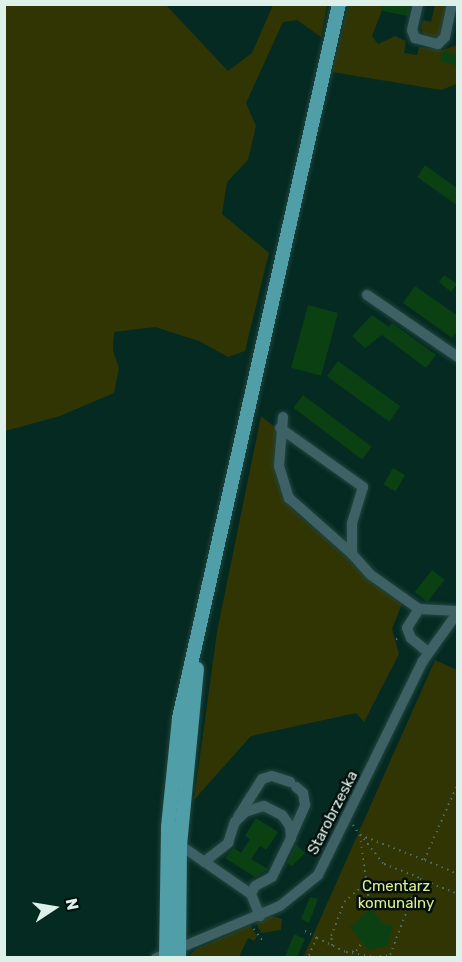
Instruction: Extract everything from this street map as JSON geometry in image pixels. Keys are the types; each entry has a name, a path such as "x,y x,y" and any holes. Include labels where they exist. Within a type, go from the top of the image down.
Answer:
{"main road":[{"path":"169,955 168,827 179,718 339,4"},
{"path":"169,955 191,708 208,593"}],"street":[{"path":"418,4 412,30 415,38 438,44 445,37 452,4"},
{"path":"367,295 458,357"},
{"path":"352,554 352,523 363,487 282,422 279,466 289,498 352,554 371,575 419,609 458,612"},
{"path":"419,609 407,628 411,638 428,652"},
{"name":"Starobrzeska","path":"169,955 260,915 299,894 318,875 347,822 428,652 458,612"},
{"path":"204,861 228,843 235,822 262,779 272,776 293,784 303,793 305,805 272,877 255,886 251,894"},
{"path":"235,822 245,813 264,806 282,815 290,826 291,838"},
{"path":"180,845 251,894 260,915"}],"path":[{"path":"424,860 458,783"},
{"path":"347,822 383,864 458,894"},
{"path":"360,835 458,874"},
{"path":"360,835 370,908"},
{"path":"305,931 346,952 387,957 419,878"},
{"path":"332,946 333,931 344,902 367,883"},
{"path":"248,921 262,941"},
{"path":"308,957 317,938"},
{"path":"346,952 356,951 362,942"},
{"path":"454,957 458,950"}],"green space":[{"path":"5,4 166,5 228,71 252,53 273,5 327,5 321,37 297,20 283,22 246,103 256,126 248,160 227,182 222,214 269,253 245,351 228,357 199,341 155,327 114,332 113,351 119,368 114,393 60,416 5,431"},
{"path":"348,5 384,5 372,36 378,44 395,36 406,41 404,53 417,55 419,47 443,50 457,45 457,84 441,90 332,72"},
{"path":"435,5 449,5 441,36 435,40 424,36 421,27 423,20 431,22"},
{"path":"261,416 277,429 278,479 292,509 402,604 392,629 399,654 364,722 356,713 251,736 194,800 217,632"},
{"name":"Cmentarz komunalny","path":"435,660 457,670 457,957 303,958"},
{"path":"268,915 282,919 281,930 261,933 256,922"},
{"path":"250,925 257,936 254,941 248,938 239,957 188,957 196,949"}],"building":[{"path":"384,4 410,4 408,16 382,11"},
{"path":"443,51 458,55 458,66 440,61"},
{"path":"425,165 458,189 458,206 417,177"},
{"path":"444,275 457,284 451,292 439,282"},
{"path":"415,286 458,316 458,330 452,338 403,303"},
{"path":"308,305 338,313 321,376 291,368"},
{"path":"372,315 389,327 392,323 436,355 426,368 382,335 365,348 352,336"},
{"path":"338,361 400,406 389,422 327,376"},
{"path":"303,395 372,447 362,460 293,408"},
{"path":"393,468 405,475 396,491 384,484"},
{"path":"432,570 445,580 427,602 415,592"},
{"path":"256,818 278,832 266,850 260,846 251,859 268,869 255,877 225,858 234,848 241,853 250,839 245,836"},
{"path":"296,844 305,853 292,866 287,863"},
{"path":"371,895 374,913 384,924 393,926 387,946 368,950 350,927 367,912"},
{"path":"310,897 318,899 309,923 301,919"},
{"path":"294,934 305,939 297,957 285,957"}]}
